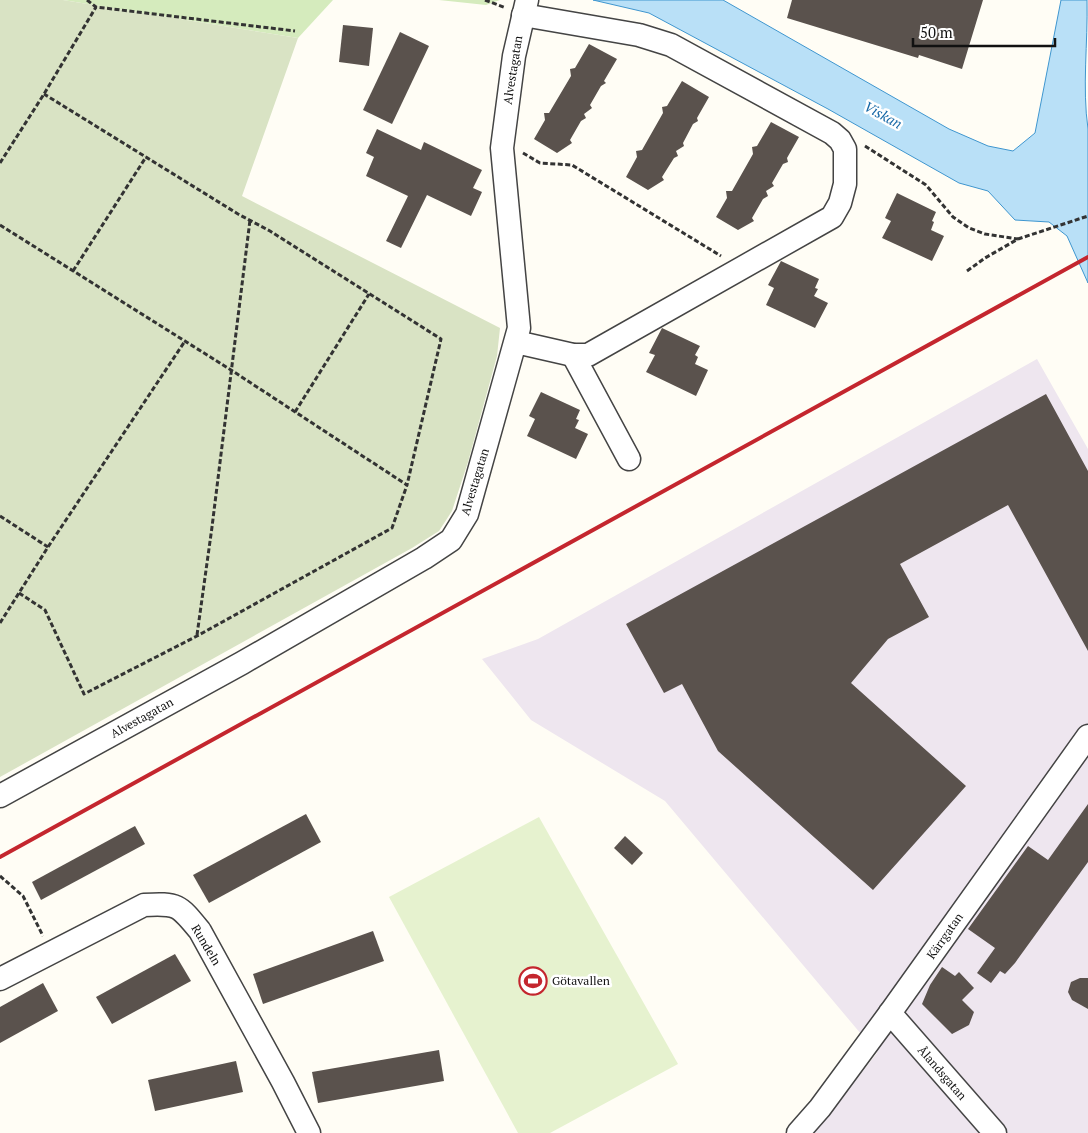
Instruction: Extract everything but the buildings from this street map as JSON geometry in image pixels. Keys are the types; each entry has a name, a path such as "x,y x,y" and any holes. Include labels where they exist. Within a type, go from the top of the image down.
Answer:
{"street":[{"path":"516,342 573,355 588,355 832,217 840,203 845,184 845,149 840,140 832,133 670,45 639,35 525,8"},
{"name":"Alvestagatan","path":"0,796 242,663 424,558 451,540 467,514 519,328 502,148 514,56 525,8"},
{"path":"573,355 629,459"},
{"name":"Kärrgatan","path":"798,1133 820,1108 890,1013 1088,736"},
{"name":"Rundeln","path":"0,979 144,905 168,904 184,910 200,931 309,1133"},
{"name":"Ålandsgatan","path":"890,1013 995,1133"}],"path":[{"path":"87,0 96,7 295,30"},
{"path":"0,163 96,7"},
{"path":"19,593 45,610 84,694 197,636 392,528 407,485 441,339 270,231 44,94"},
{"path":"840,140 854,139 926,185 953,217 969,228 985,234 1018,239"},
{"path":"502,148 516,149 540,163 572,165 740,268"},
{"path":"73,271 146,157"},
{"path":"967,271 1018,239 1088,216"},
{"path":"197,636 250,220"},
{"path":"0,225 231,370 407,485"},
{"path":"295,412 369,294"},
{"path":"0,623 48,547 185,342"},
{"path":"0,516 48,547"},
{"path":"0,876 23,896 51,952"}],"shaded area":[{"path":"1037,359 1088,449 1088,1133 814,1133 877,1053 665,801 531,720 482,659 538,639"}],"green space":[{"path":"0,0 63,0 298,38 242,196 500,328 497,356 468,462 452,511 439,531 412,548 0,777"},
{"path":"63,0 333,0 298,38"},
{"path":"439,0 500,0 486,5"},
{"name":"Götavallen","path":"539,817 678,1064 550,1133 518,1133 389,897"}],"water":[{"name":"Viskan","path":"593,0 723,0 949,129 988,146 1013,151 1035,133 1061,0 1087,0 1085,81 1088,129 1088,283 1067,236 1049,222 1015,220 988,191 959,183 828,109 649,13"}],"railway":[{"path":"0,857 1088,257"}],"place":[{"name":"Götavallen","path":"533,981"}]}
